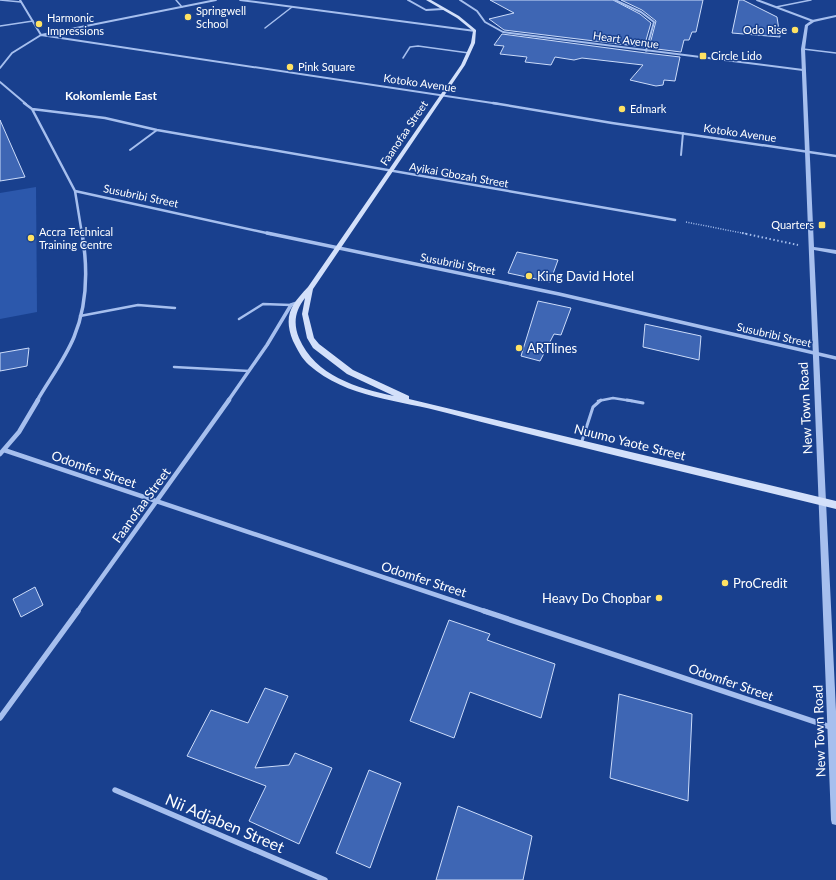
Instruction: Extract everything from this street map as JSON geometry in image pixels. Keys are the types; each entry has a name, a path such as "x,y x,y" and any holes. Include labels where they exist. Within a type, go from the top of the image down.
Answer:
{"main road":[{"path":"428,0 468,24 474,31"},
{"name":"Faanofaa Street","path":"310,288 443,94 469,53 473,43 474,31"},
{"name":"Nuumo Yaote Street","path":"310,288 294,304 291,315 293,332 299,345 311,363 350,387 836,505"},
{"name":"Nuumo Yaote Street","path":"310,288 305,314 311,338 316,346 350,372 418,403"}],"street":[{"path":"0,68 4,61 19,47 41,35 216,0"},
{"path":"240,0 474,31"},
{"path":"408,0 426,10 443,9"},
{"name":"Heart Avenue","path":"460,0 477,11 479,17 485,24 503,32 803,70"},
{"path":"615,0 641,12 654,22 646,51"},
{"path":"757,0 813,21 836,16"},
{"path":"20,1 41,35"},
{"name":"New Town Road","path":"813,21 806,26 803,49 803,70 812,248 814,353 834,728 836,820"},
{"name":"Kotoko Avenue","path":"41,35 443,94 682,133 836,156"},
{"path":"0,82 32,109 75,191 86,258 85,300 74,337 19,432 0,454"},
{"name":"Ayikai Gbozah Street","path":"32,109 105,118 157,130 675,220"},
{"name":"Susubribi Street","path":"75,191 337,249 559,294 836,358"},
{"path":"812,248 836,252"},
{"name":"Faanofaa Street","path":"0,718 158,502 294,304"},
{"name":"Odomfer Street","path":"4,450 638,661 834,728"},
{"name":"Nii Adjaben Street","path":"115,790 325,880"}],"lane":[{"path":"0,0 20,1"},
{"path":"176,0 182,7"},
{"path":"776,7 811,0"},
{"path":"264,28 292,7"},
{"path":"0,26 33,22"},
{"path":"403,58 410,47 418,46 469,53"},
{"path":"803,49 836,53"},
{"path":"130,150 157,130"},
{"path":"681,155 682,133"},
{"path":"239,319 264,302 294,304"},
{"path":"80,316 138,304 175,308"},
{"path":"174,367 249,371"},
{"path":"581,444 592,405 599,399 611,396 643,403"}],"path":[{"path":"675,220 812,248"}],"shaded area":[{"path":"36,187 37,312 0,319 0,193"}],"building":[{"path":"490,0 613,0 640,14 651,23 644,47 504,30 489,19 514,13"},
{"path":"621,0 703,0 696,32 692,32 689,40 684,40 681,52 649,48 656,21 642,10"},
{"path":"739,0 743,0 777,17 780,37 732,33"},
{"path":"502,34 680,57 675,81 664,80 663,85 656,86 630,80 643,65 582,58 574,60 555,57 551,65 525,62 527,57 500,54 504,46 494,45"},
{"path":"0,120 25,177 0,181"},
{"path":"517,252 558,260 550,282 508,273"},
{"path":"538,301 571,308 561,335 554,334 540,361 521,356"},
{"path":"645,324 701,336 699,360 643,347"},
{"path":"29,348 27,366 0,371 0,353"},
{"path":"35,587 43,605 21,617 13,599"},
{"path":"449,620 490,634 487,640 555,664 541,718 470,692 454,738 410,721"},
{"path":"265,688 288,696 255,768 289,765 295,753 332,768 299,844 249,821 266,786 187,756 211,710 248,723"},
{"path":"619,694 692,714 688,801 610,778"},
{"path":"369,770 401,783 370,868 336,853"},
{"path":"458,806 532,836 523,880 436,880"}],"place":[{"name":"Springwell School","path":"188,17"},
{"name":"Harmonic Impressions","path":"39,24"},
{"name":"Odo Rise","path":"795,30"},
{"name":"Circle Lido","path":"703,56"},
{"name":"Pink Square","path":"290,67"},
{"name":"Edmark","path":"622,109"},
{"name":"Quarters","path":"822,225"},
{"name":"Accra Technical Training Centre","path":"31,238"},
{"name":"King David Hotel","path":"529,276"},
{"name":"ARTlines","path":"519,348"},
{"name":"ProCredit","path":"725,583"},
{"name":"Heavy Do Chopbar","path":"659,598"}],"district":[{"name":"Kokomlemle East","path":"111,96"}]}
